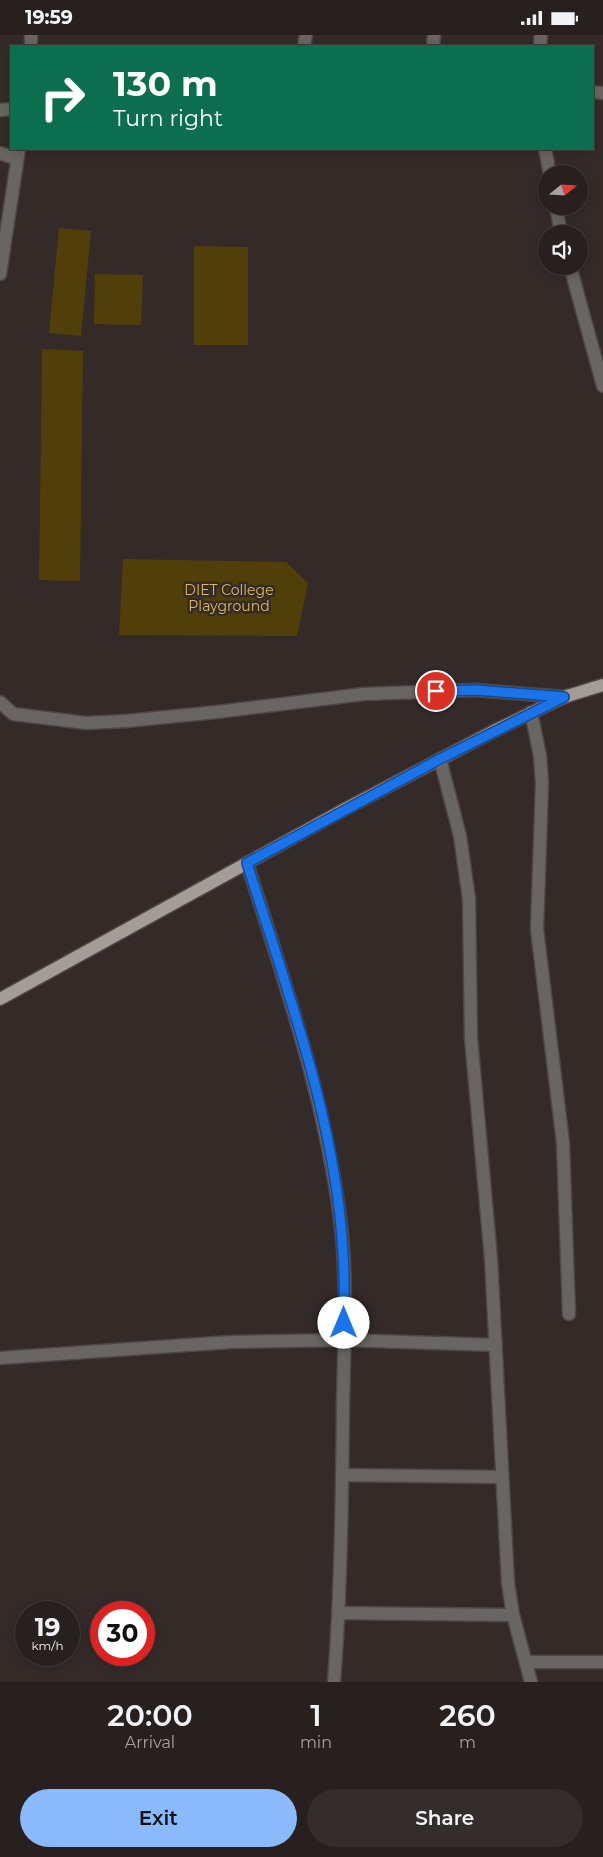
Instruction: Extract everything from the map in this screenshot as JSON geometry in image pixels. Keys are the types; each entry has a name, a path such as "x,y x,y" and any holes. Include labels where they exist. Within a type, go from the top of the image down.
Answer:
{"main road":[{"path":"0,999 440,759 564,697 603,685"}],"street":[{"path":"545,150 548,165"},
{"path":"0,153 18,154 0,274"},
{"path":"572,275 603,386"},
{"path":"0,712 60,721 127,721 364,694 476,690 564,697"},
{"path":"0,702 13,714"},
{"path":"531,712 540,756 542,783 537,929 563,1143 569,1314"},
{"path":"440,759 460,836 469,899 472,1038 491,1259 508,1583 513,1615 531,1682"},
{"path":"247,863 304,1042 321,1110 340,1219 344,1255 339,1613 334,1682"},
{"path":"0,1358 143,1346 344,1340 496,1345"},
{"path":"342,1475 502,1477"},
{"path":"339,1613 513,1615"},
{"path":"526,1662 603,1662"}],"green space":[{"path":"59,228 91,231 81,336 49,333"},
{"path":"194,246 248,247 248,345 194,345"},
{"path":"95,274 143,275 141,325 94,324"},
{"path":"42,349 83,351 80,581 39,580"},
{"name":"DIET College Playground","path":"123,559 286,562 308,583 297,636 119,635"}],"route":[{"path":"344,1323 344,1255 340,1219 321,1110 304,1042 247,863 440,759 564,697 476,690 436,691"}]}
